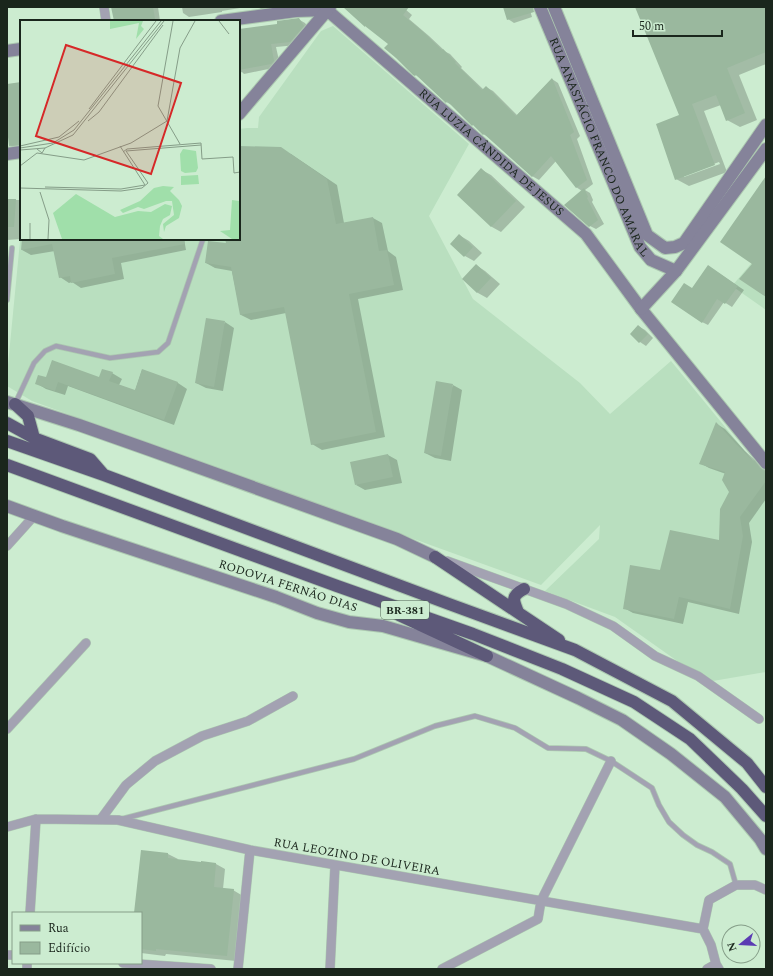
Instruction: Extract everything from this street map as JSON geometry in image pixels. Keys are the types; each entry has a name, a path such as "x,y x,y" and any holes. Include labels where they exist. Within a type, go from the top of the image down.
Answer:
{"highway":[{"path":"11,403 28,416 34,438"},
{"path":"7,423 34,438 90,459 104,475"},
{"name":"BR-381","path":"7,441 104,475 575,650"},
{"name":"RODOVIA FERNÃO DIAS","path":"7,466 336,586 473,634 562,669 634,702 690,739 742,789 766,816"},
{"name":"BR-381","path":"435,557 575,650 672,700 748,763 766,787"},
{"path":"336,586 487,656"},
{"path":"518,612 513,602 514,597 524,589"}],"street":[{"path":"104,7 106,20"},
{"name":"RUA ANASTÁCIO FRANCO DO AMARAL","path":"540,7 640,247 651,260 676,271"},
{"name":"RUA ANASTÁCIO FRANCO DO AMARAL","path":"554,7 648,235 665,248 675,247 684,243 766,125"},
{"path":"227,20 295,9 328,8"},
{"path":"240,113 328,8"},
{"name":"RUA LUZIA CÂNDIDA DE JESUS","path":"328,8 586,234 641,309 766,463"},
{"path":"7,51 20,49"},
{"path":"641,309 676,271 766,149"},
{"path":"7,154 20,152"},
{"name":"BR-381","path":"11,403 140,446 397,539 435,557"},
{"name":"RODOVIA FERNÃO DIAS","path":"7,506 276,597 317,613 349,622 383,626 487,656 622,720 671,754 725,797 766,849"},
{"path":"7,546 34,516"},
{"path":"435,557 566,604 613,626 655,656 698,676 759,720"},
{"path":"7,730 86,643"},
{"path":"101,819 126,785 155,761 202,736 248,721 293,696"},
{"path":"442,969 538,919 541,901 611,761"},
{"path":"30,912 36,818"},
{"name":"RUA LEOZINO DE OLIVEIRA","path":"7,828 36,818 118,820 250,850 703,929"},
{"path":"238,969 250,850"},
{"path":"330,969 335,865"},
{"path":"707,969 718,966 711,945 703,929 710,900 736,885 755,885 766,890"},
{"path":"138,964 211,969"}],"lane":[{"path":"11,403 34,363 45,351 56,346 110,358 158,352 168,343 203,240"},
{"path":"7,300 12,248"},
{"path":"118,820 354,759 434,726 475,716 516,728 548,748 586,749 611,761 652,788 659,805 669,822 683,835 730,864 736,885"}],"shaded area":[{"path":"333,26 469,144 429,216 473,299 580,383 610,414 671,361 766,477 766,672 707,682 615,617 545,591 599,539 600,525 541,585 32,401 7,386 20,240 240,240 240,129 258,128 259,117 321,31"},
{"path":"766,246 766,310 732,286"}],"building":[{"path":"111,7 153,7 155,19 114,20"},
{"path":"343,7 409,7 403,15 442,50 443,49 482,90 486,86 516,116 552,78 574,132 570,135 587,180 576,188 551,156 532,177 484,134 483,135 473,125 472,126 447,101 446,103 416,75 413,75 384,48 388,44 365,27"},
{"path":"503,7 533,7 534,12 507,20"},
{"path":"635,7 766,7 766,52 727,68 745,113 726,121 716,95 692,104 715,165 675,180 656,124 679,115"},
{"path":"299,18 304,26 290,42 271,44 274,61 271,64 240,70 240,29 277,24 277,21"},
{"path":"20,82 20,145 9,146 7,128 7,84"},
{"path":"240,146 281,147 327,179 336,224 373,217 379,251 387,250 394,285 349,294 376,432 311,445 284,307 240,315 231,267 205,263 208,241 226,243 225,240 240,240"},
{"path":"481,168 516,201 491,227 457,195"},
{"path":"766,176 766,297 739,279 752,264 720,242"},
{"path":"584,188 588,197 587,198 598,220 589,227 564,205"},
{"path":"7,199 16,199 14,227 7,227"},
{"path":"459,234 473,247 464,257 450,244"},
{"path":"22,240 184,240 185,244 112,258 115,274 71,283 70,276 59,278 52,244 21,250"},
{"path":"476,264 491,278 477,293 462,279"},
{"path":"708,265 738,286 725,304 717,299 702,323 671,302 684,283 692,288"},
{"path":"206,318 225,321 214,387 195,383"},
{"path":"638,325 648,334 639,343 630,334"},
{"path":"52,360 99,377 102,369 113,372 109,381 135,390 142,369 178,382 164,420 58,382 55,391 35,384 38,375 46,377"},
{"path":"436,381 453,384 441,456 424,453"},
{"path":"716,422 760,468 766,472 766,481 740,517 743,536 730,609 679,597 674,619 623,609 630,565 660,570 670,530 719,540 720,509 729,492 722,480 725,472 699,464"},
{"path":"388,454 393,477 355,485 350,462"},
{"path":"141,850 168,853 168,858 216,863 214,887 234,889 227,956 156,949 156,951 142,949 142,912 134,912"}]}
